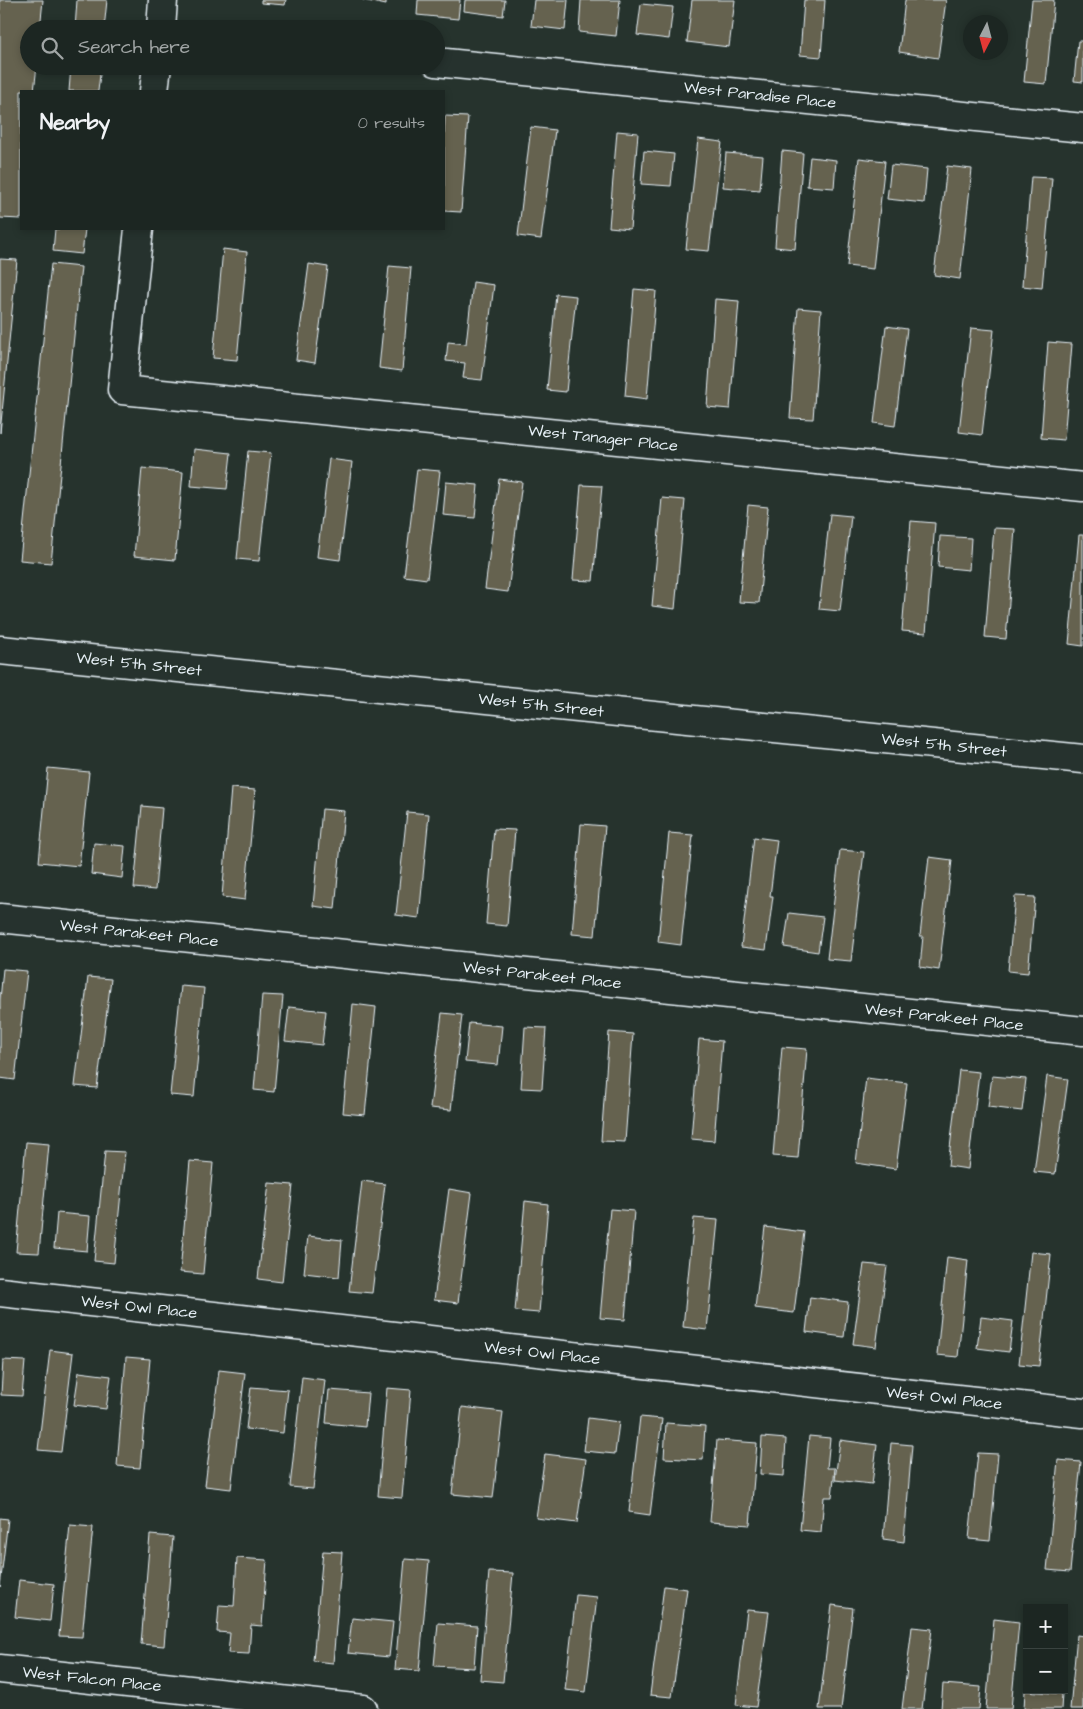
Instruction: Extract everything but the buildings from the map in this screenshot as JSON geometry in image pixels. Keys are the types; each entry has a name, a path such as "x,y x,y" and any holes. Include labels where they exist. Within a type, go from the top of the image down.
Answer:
{"street":[{"path":"161,20 163,0"},
{"name":"West Paradise Place","path":"445,63 1083,128"},
{"path":"154,90 156,75"},
{"name":"West Tanager Place","path":"139,230 122,390 1083,487"},
{"name":"West 5th Street","path":"0,650 1083,759"},
{"name":"West Parakeet Place","path":"0,918 1083,1031"},
{"name":"West Owl Place","path":"0,1292 1083,1413"},
{"name":"West Falcon Place","path":"0,1669 363,1709"}]}
